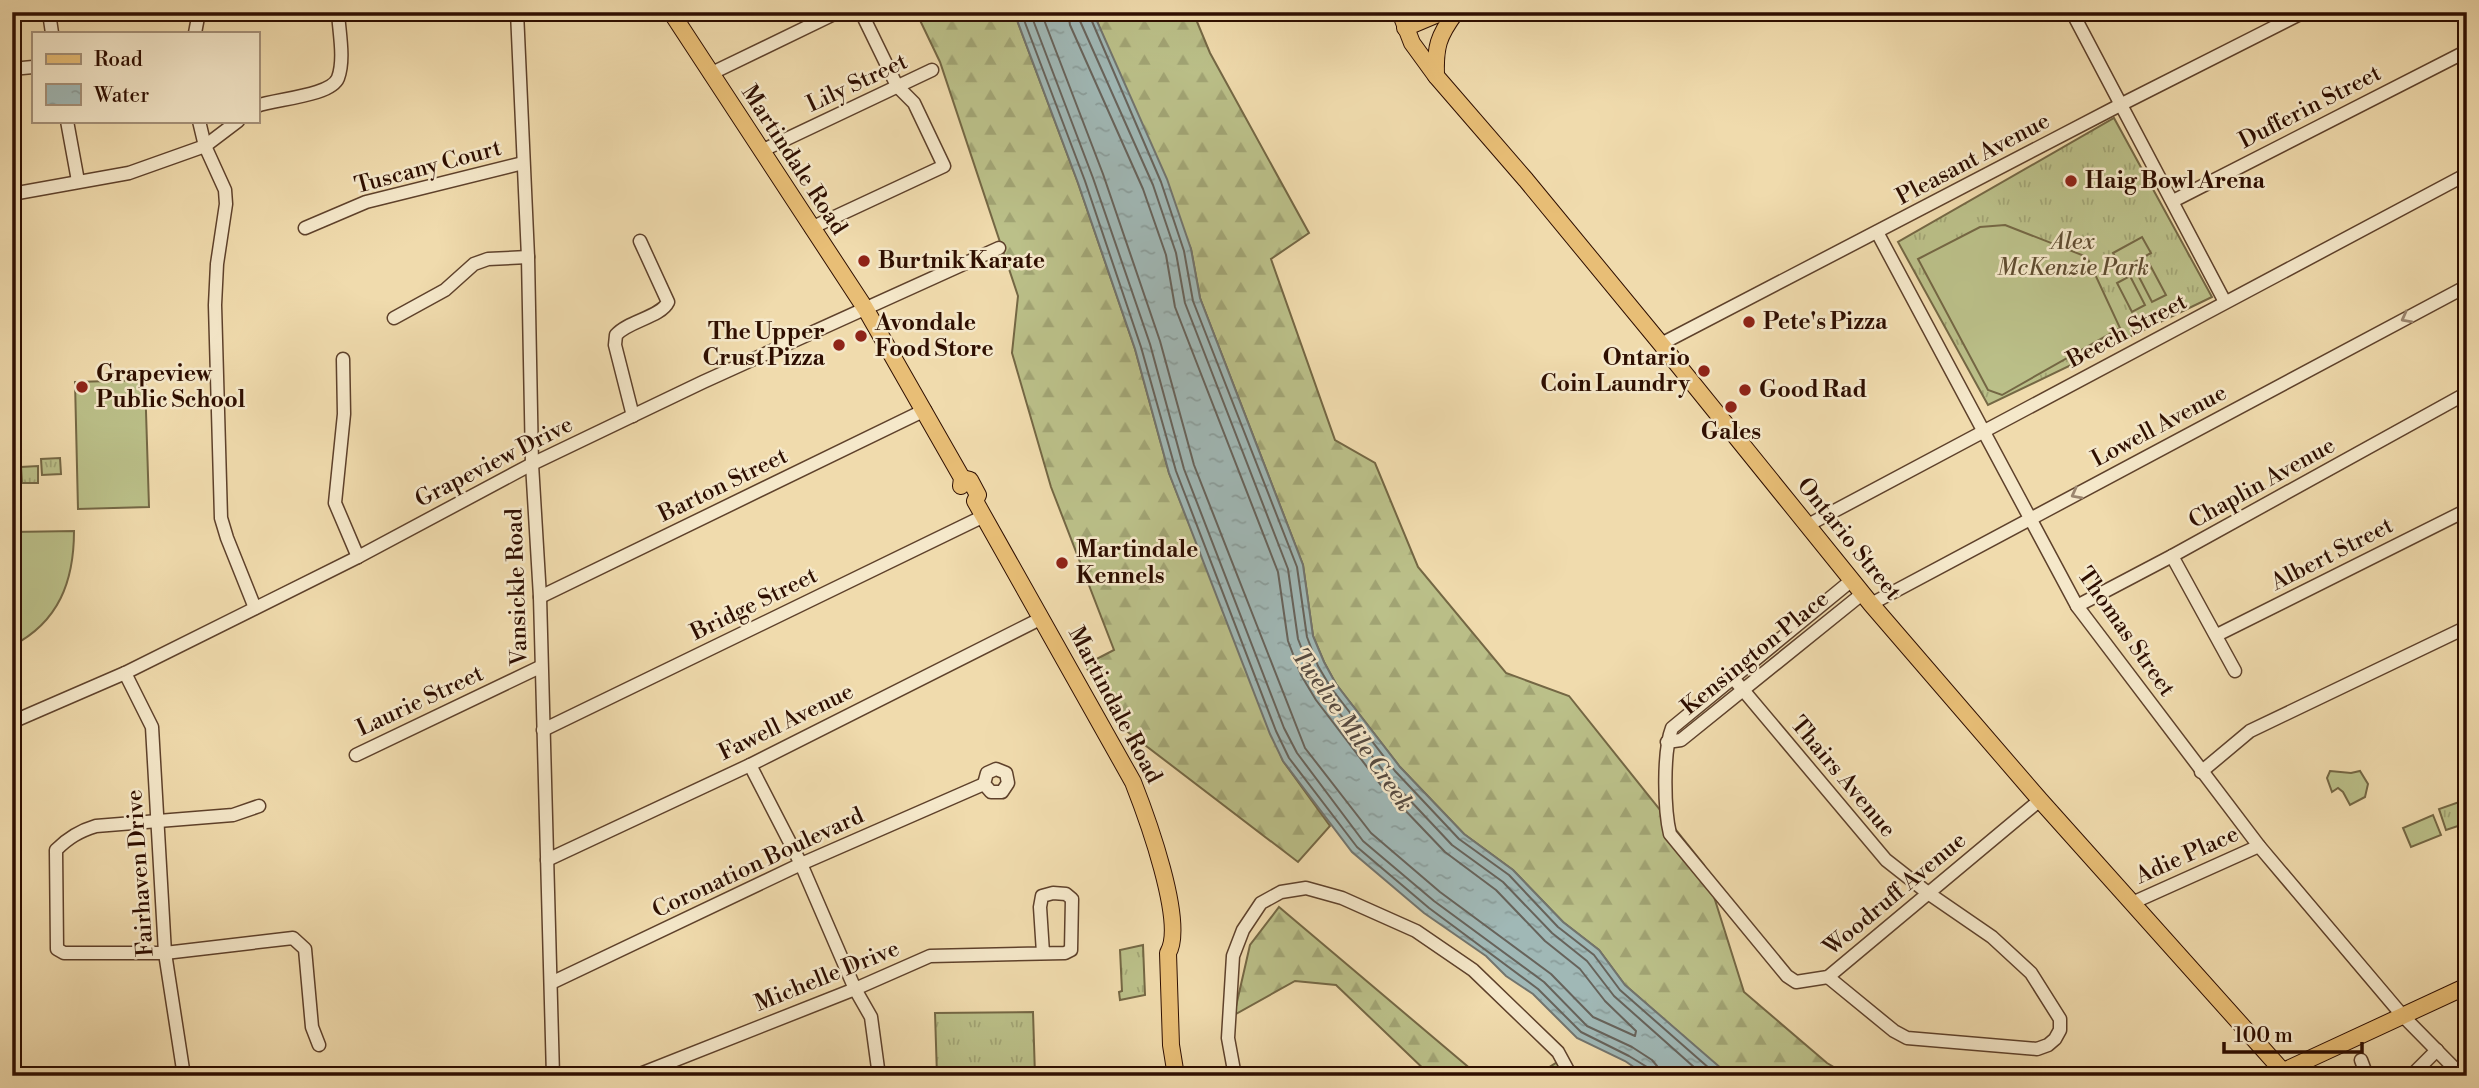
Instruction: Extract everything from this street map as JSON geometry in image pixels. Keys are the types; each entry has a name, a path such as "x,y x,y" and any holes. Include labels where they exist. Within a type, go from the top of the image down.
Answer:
{"main road":[{"name":"Martindale Road","path":"671,12 866,308 962,478 960,485 969,500 975,500 1133,782 1160,860 1170,908 1172,946 1168,953 1171,1045 1176,1070"},
{"path":"1403,20 1443,12"},
{"path":"1436,76 1436,54 1441,32 1456,12"},
{"name":"Ontario Street","path":"1403,20 1412,43 1436,76 1661,344 1866,599 2281,1074"},
{"path":"2281,1074 2402,1014 2467,986"}],"street":[{"path":"195,32 198,12"},
{"path":"259,106 322,90 334,84 339,77 338,12"},
{"name":"Vansickle Road","path":"517,12 540,597 553,1076"},
{"path":"710,74 838,12"},
{"path":"811,228 944,166 914,103 897,86 861,12"},
{"name":"Pleasant Avenue","path":"1661,344 2305,12"},
{"path":"49,13 52,32"},
{"path":"2073,13 2225,302"},
{"name":"Dufferin Street","path":"2173,201 2467,51"},
{"path":"12,69 32,67"},
{"name":"Lily Street","path":"761,151 932,70"},
{"path":"67,122 78,181"},
{"path":"199,122 205,146 225,190 226,204 217,264 215,304 221,518 226,538 256,608"},
{"path":"12,194 129,173 205,146 236,122"},
{"name":"Tuscany Court","path":"305,228 366,202 523,163"},
{"name":"Beech Street","path":"1808,525 2467,174"},
{"name":"Thomas Street","path":"1877,232 2077,606 2259,846 2402,1014 2462,1076"},
{"path":"633,416 615,345 616,335 626,326 664,308 668,302 640,240"},
{"name":"Grapeview Drive","path":"12,722 125,673 358,557 533,464 999,248"},
{"path":"394,318 446,290 474,264 488,258 528,257"},
{"name":"Lowell Avenue","path":"1866,599 2031,518 2467,286"},
{"path":"343,359 344,414 335,503 358,557"},
{"name":"Chaplin Avenue","path":"2077,606 2467,393"},
{"name":"Barton Street","path":"540,597 925,410"},
{"name":"Albert Street","path":"2217,635 2467,510"},
{"name":"Bridge Street","path":"543,730 984,516"},
{"path":"2172,556 2235,671"},
{"name":"Kensington Place","path":"1852,580 1672,728 1667,742 1681,740 1743,690 1866,599"},
{"name":"Fawell Avenue","path":"547,860 750,765 1042,618"},
{"path":"2201,772 2250,731 2467,627"},
{"name":"Laurie Street","path":"356,755 540,667"},
{"name":"Fairhaven Drive","path":"125,673 152,727 165,953 183,1075"},
{"name":"Thairs Avenue","path":"1733,678 1886,860 1928,893 1993,937 2031,973 2060,1019 2060,1030 2049,1045 2037,1049 1907,1038 1894,1031 1828,977"},
{"name":"Woodruff Avenue","path":"1667,742 1667,820 1670,834 1787,976 1796,982 1828,977 2040,800"},
{"path":"750,765 801,864 855,989 872,1017 878,1076"},
{"name":"Coronation Boulevard","path":"551,984 801,864 985,784"},
{"path":"259,806 233,815 96,826 66,839 56,850 57,949 64,953 165,953 293,938 305,949 312,1027 319,1045"},
{"name":"Adie Place","path":"2132,903 2259,846"},
{"path":"1235,1076 1228,1038 1233,956 1243,930 1261,903 1281,892 1306,888 1342,898 1416,931 1474,970 1558,1052 1571,1076"},
{"name":"Michelle Drive","path":"635,1076 855,989 930,956 1065,953 1071,950 1072,899 1066,894 1053,893 1042,897 1040,907 1043,953"},
{"path":"2411,1076 2437,1050"},
{"path":"2361,1060 2367,1076"},
{"path":"151,1076 183,1075"}],"green space":[{"path":"916,12 1014,12 1078,183 1135,349 1169,473 1283,761 1330,826 1298,862 1120,726 1085,665 1114,650 1051,487 1012,353 1018,296 940,62"},
{"path":"1093,12 1193,12 1210,53 1309,233 1271,259 1335,440 1375,463 1418,567 1506,673 1569,696 1704,865 1744,992 1827,1063 1849,1076 1730,1076 1625,985 1599,950 1563,922 1513,870 1464,834 1400,767 1336,684 1313,636 1303,565 1200,298 1191,249"},
{"name":"Alex McKenzie Park","path":"2114,118 2212,297 1988,405 1898,242"},
{"path":"2005,225 2087,257 2120,328 2002,395 1988,390 1918,259 1980,227"},
{"path":"2142,237 2151,253 2122,269 2113,253"},
{"path":"2150,265 2166,295 2152,302 2137,273"},
{"path":"2130,276 2145,305 2132,312 2117,283"},
{"path":"145,380 149,507 78,509 75,382"},
{"path":"60,458 61,474 42,475 41,459"},
{"path":"38,466 38,483 22,483 21,467"},
{"path":"74,531 71,567 61,598 42,625 12,646 12,532"},
{"path":"2330,771 2360,771 2368,784 2365,797 2350,805 2338,788 2332,792 2327,778"},
{"path":"2462,801 2467,813 2467,823 2446,830 2439,809"},
{"path":"2433,815 2441,835 2411,847 2403,828"},
{"path":"1279,907 1479,1076 1431,1076 1336,985 1295,981 1234,1015 1250,945"},
{"path":"1143,945 1145,995 1120,1000 1120,950"},
{"path":"1033,1012 1035,1076 937,1076 935,1013"},
{"path":"1556,1063 1586,1076 1535,1076"}],"water":[{"name":"Twelve Mile Creek","path":"1014,12 1093,12 1167,179 1191,249 1200,298 1303,565 1313,636 1336,684 1400,767 1464,834 1513,870 1563,922 1599,950 1625,985 1730,1076 1647,1076 1625,1061 1577,1038 1533,994 1506,976 1486,956 1424,913 1352,852 1283,761 1270,734 1169,473 1135,349 1078,183"}],"place":[{"name":"Haig Bowl Arena","path":"2071,181"},
{"name":"Burtnik Karate","path":"864,261"},
{"name":"Pete's Pizza","path":"1749,322"},
{"name":"Avondale Food Store","path":"861,336"},
{"name":"The Upper Crust Pizza","path":"839,345"},
{"name":"Ontario Coin Laundry","path":"1704,371"},
{"name":"Grapeview Public School","path":"82,387"},
{"name":"Good Rad","path":"1745,390"},
{"name":"Gales","path":"1731,407"},
{"name":"Martindale Kennels","path":"1062,563"}]}
